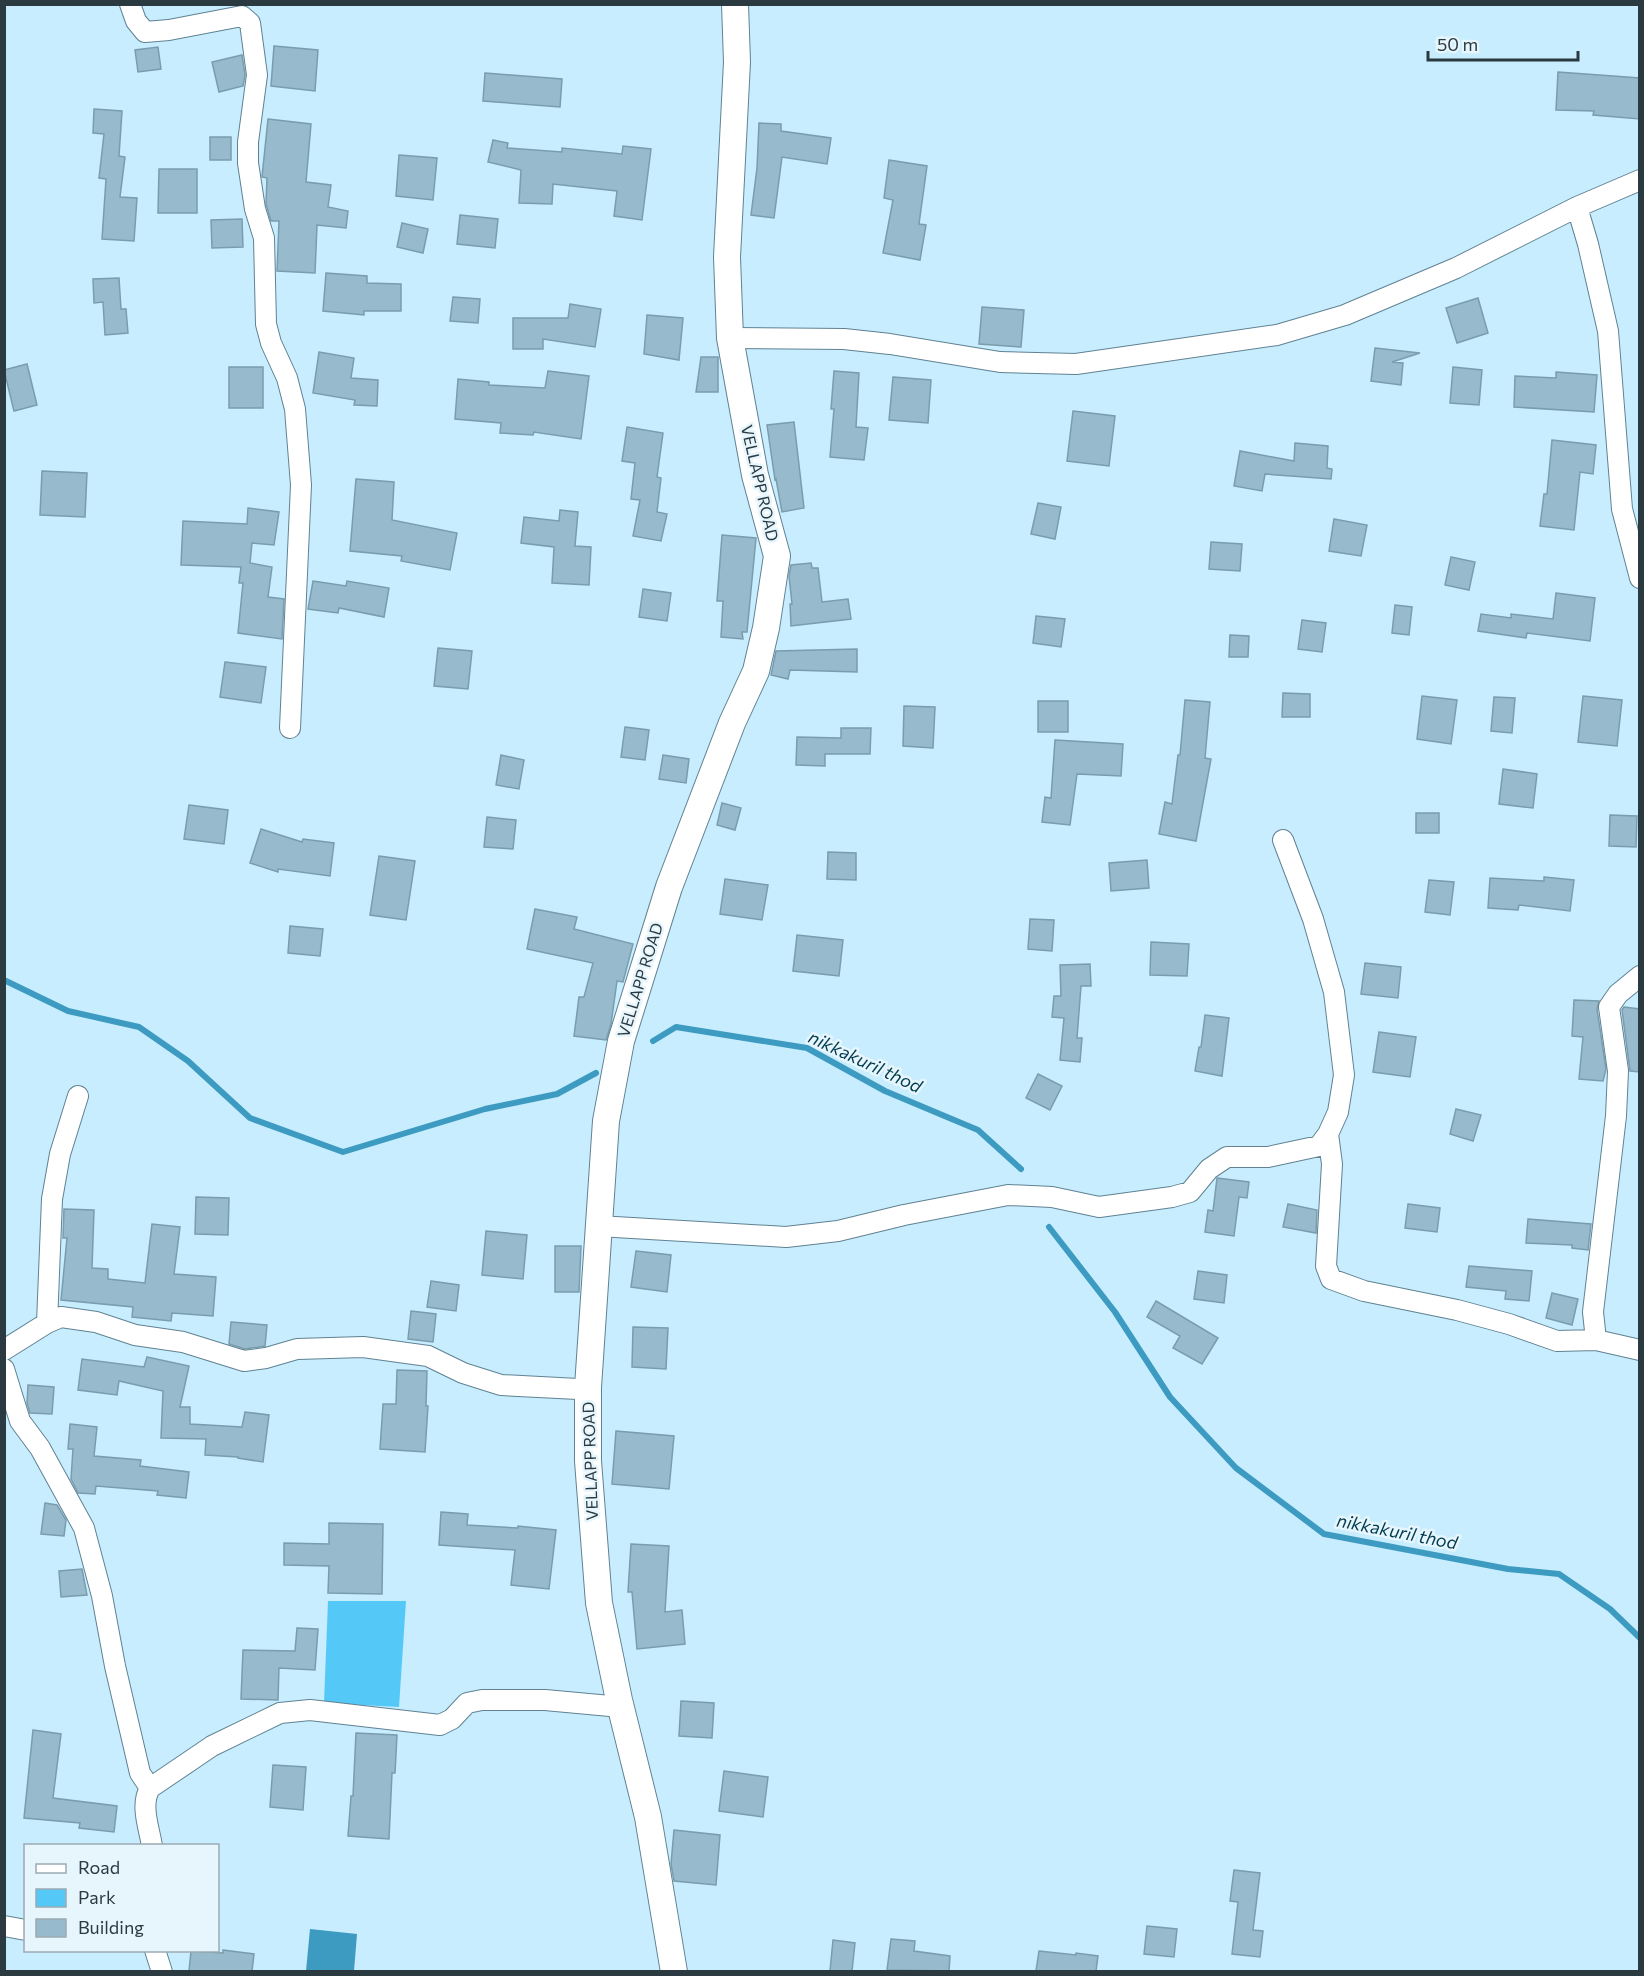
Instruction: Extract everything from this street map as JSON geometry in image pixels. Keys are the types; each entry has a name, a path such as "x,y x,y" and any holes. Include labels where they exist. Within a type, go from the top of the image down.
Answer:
{"main road":[{"name":"VELLAPP ROAD","path":"674,1971 648,1817 599,1603 588,1461 588,1387 606,1121 621,1041 669,887 732,723 756,671 766,628 777,556 755,475 730,338 727,257 737,62 735,4"}],"street":[{"path":"130,4 136,21 146,32 170,30 242,16 250,23 257,75 248,142 248,163 255,209 264,238 266,324 271,343 287,378 295,409 301,485 290,728"},
{"path":"730,338 844,339 1000,362 1076,364 1277,335 1345,315 1456,268 1577,207 1640,180"},
{"path":"1577,207 1608,331 1622,509 1640,578"},
{"path":"598,1226 786,1237 838,1231 904,1215 1008,1195 1052,1197 1099,1207 1172,1197 1190,1192 1209,1169 1227,1157 1268,1157 1318,1146 1328,1134 1338,1112 1344,1075 1334,992 1313,920 1283,840"},
{"path":"1596,1340 1593,1312 1616,1116 1618,1071 1609,1007 1618,994 1640,976"},
{"path":"47,1323 52,1199 60,1154 78,1096"},
{"path":"1328,1134 1332,1164 1326,1266 1331,1279 1364,1291 1488,1318 1557,1341 1596,1340 1640,1350"},
{"path":"4,1350 47,1323 61,1317 96,1322 135,1335 183,1342 244,1361 266,1358 297,1349 363,1347 428,1356 463,1373 501,1384 578,1389 588,1387"},
{"path":"4,1369 20,1421 40,1448 84,1528 102,1596 115,1666 140,1773 150,1788"},
{"path":"152,1844 144,1803 150,1788 212,1746 280,1713 310,1710 440,1725 452,1719 467,1703 482,1700 545,1700 621,1707"},
{"path":"4,1926 24,1930"},
{"path":"156,1952 162,1971"}],"green space":[{"path":"328,1601 406,1601 399,1707 324,1703"}],"shaded area":[{"path":"310,1929 357,1934 354,1971 306,1971"}],"building":[{"path":"274,46 318,50 315,91 271,86"},
{"path":"158,47 161,69 138,72 135,50"},
{"path":"242,55 245,75 243,86 219,92 212,62"},
{"path":"1558,72 1640,78 1640,119 1593,115 1594,111 1556,110"},
{"path":"485,73 562,79 560,107 483,101"},
{"path":"94,109 122,111 119,156 125,157 120,197 137,198 134,241 102,239 106,179 99,178 104,134 93,133"},
{"path":"268,119 311,124 306,182 331,185 328,207 348,211 346,228 317,225 315,273 277,271 279,221 271,221 266,204 267,178 262,177"},
{"path":"759,123 781,124 781,131 831,138 827,164 782,157 774,218 751,215 757,168"},
{"path":"210,137 231,137 231,160 210,160"},
{"path":"493,140 508,143 507,148 562,152 562,148 622,154 623,146 651,149 642,220 614,216 617,191 553,184 552,204 519,203 521,170 488,162"},
{"path":"399,155 437,158 433,200 396,196"},
{"path":"889,160 927,166 919,224 926,225 920,260 883,253 893,200 884,198"},
{"path":"159,169 197,169 197,213 158,213"},
{"path":"460,215 498,219 495,248 457,244"},
{"path":"242,219 243,247 212,248 211,220"},
{"path":"402,223 428,229 423,253 397,247"},
{"path":"326,273 367,276 367,283 401,284 401,311 364,311 364,315 323,311"},
{"path":"119,278 121,309 126,309 128,333 105,335 103,302 94,303 93,279"},
{"path":"453,297 480,299 478,323 450,321"},
{"path":"1478,298 1488,333 1457,343 1446,308"},
{"path":"570,304 601,309 595,347 543,339 543,349 513,349 513,318 568,318"},
{"path":"982,307 1024,310 1021,347 979,344"},
{"path":"647,315 683,318 679,360 644,354"},
{"path":"1375,348 1420,353 1392,362 1403,363 1401,385 1371,381"},
{"path":"319,352 354,358 351,378 378,380 377,406 354,405 355,400 313,393"},
{"path":"701,357 718,357 718,392 696,392"},
{"path":"27,364 37,405 14,411 4,370"},
{"path":"229,367 263,367 263,408 229,408"},
{"path":"1453,367 1482,370 1479,405 1450,403"},
{"path":"548,371 589,376 581,439 534,432 533,435 500,433 501,423 455,419 458,379 489,382 489,385 545,388"},
{"path":"834,371 859,373 856,427 868,428 864,460 830,457"},
{"path":"1556,372 1597,375 1594,412 1514,407 1515,376 1556,378"},
{"path":"893,377 931,380 928,423 889,420"},
{"path":"1073,411 1115,416 1109,466 1067,461"},
{"path":"794,422 804,508 782,512 767,425"},
{"path":"627,427 663,433 657,477 661,478 657,512 667,514 661,541 633,536 640,500 631,499 635,463 622,461"},
{"path":"1552,440 1596,445 1593,474 1580,472 1574,530 1540,526 1544,494 1547,494"},
{"path":"1295,443 1328,446 1327,468 1332,469 1331,479 1265,474 1262,491 1234,486 1240,451 1294,461"},
{"path":"42,471 87,473 85,517 40,515"},
{"path":"356,479 394,482 392,520 457,533 450,570 401,561 402,556 350,551"},
{"path":"1038,503 1061,507 1055,539 1031,534"},
{"path":"248,508 279,512 274,545 252,543 250,563 272,567 268,597 284,599 282,639 238,633 243,583 239,583 241,567 181,565 183,521 247,524"},
{"path":"560,510 578,512 575,546 591,547 589,585 552,583 554,547 521,543 524,517 559,521"},
{"path":"1334,519 1367,525 1361,556 1329,551"},
{"path":"722,535 756,538 747,632 742,632 743,639 721,637 723,601 717,601"},
{"path":"1211,542 1242,544 1240,571 1209,569"},
{"path":"1451,557 1475,562 1469,590 1445,585"},
{"path":"811,563 812,568 818,568 822,602 848,599 851,619 791,626 790,604 792,604 789,576 791,565"},
{"path":"313,581 346,586 347,581 389,588 384,617 339,608 338,613 308,609"},
{"path":"643,589 671,593 667,621 639,617"},
{"path":"1556,593 1595,598 1590,641 1527,633 1526,638 1478,631 1481,614 1511,618 1511,614 1553,619"},
{"path":"1395,605 1412,607 1409,635 1392,633"},
{"path":"1036,616 1065,619 1061,647 1033,643"},
{"path":"1302,620 1326,623 1322,652 1298,649"},
{"path":"1230,635 1249,636 1248,657 1229,657"},
{"path":"438,648 472,651 468,689 434,686"},
{"path":"857,649 857,672 790,670 788,679 771,675 776,651"},
{"path":"225,662 266,667 261,703 220,697"},
{"path":"1283,693 1310,694 1310,717 1282,717"},
{"path":"1422,696 1457,700 1451,744 1417,739"},
{"path":"1583,696 1622,700 1617,746 1578,742"},
{"path":"1494,697 1515,698 1512,733 1491,731"},
{"path":"1185,700 1210,702 1205,758 1211,759 1196,841 1159,834 1165,802 1172,804 1178,755 1180,755"},
{"path":"1038,701 1068,701 1068,732 1038,732"},
{"path":"904,706 935,707 933,748 903,746"},
{"path":"625,727 649,730 645,760 621,757"},
{"path":"841,728 871,728 870,754 825,754 825,766 796,765 797,737 841,738"},
{"path":"1055,740 1123,744 1121,776 1077,774 1070,825 1042,822 1045,797 1051,798"},
{"path":"501,755 524,760 519,789 496,785"},
{"path":"663,755 689,759 686,783 659,779"},
{"path":"1503,769 1537,774 1533,808 1499,804"},
{"path":"722,803 741,808 735,830 717,825"},
{"path":"189,805 228,810 224,844 184,839"},
{"path":"1416,813 1439,813 1439,833 1416,833"},
{"path":"1610,815 1637,816 1636,847 1609,846"},
{"path":"487,817 516,820 513,849 484,847"},
{"path":"261,829 302,842 303,839 334,843 330,876 278,869 278,872 250,863"},
{"path":"828,852 856,853 856,880 827,879"},
{"path":"379,856 415,861 406,920 370,915"},
{"path":"1147,860 1149,888 1111,891 1109,863"},
{"path":"1544,877 1574,880 1570,911 1519,905 1518,910 1488,908 1490,878 1544,881"},
{"path":"725,879 768,885 762,920 720,914"},
{"path":"1429,880 1454,882 1450,915 1425,912"},
{"path":"535,909 577,917 574,929 633,944 623,982 617,981 611,1024 606,1040 574,1036 579,997 584,997 593,963 527,949"},
{"path":"1030,919 1054,920 1052,951 1028,949"},
{"path":"290,926 323,929 320,956 288,953"},
{"path":"797,935 843,940 839,976 793,971"},
{"path":"1151,942 1189,944 1187,976 1150,975"},
{"path":"1365,963 1401,967 1398,998 1361,994"},
{"path":"1090,964 1091,986 1081,986 1077,1038 1082,1038 1080,1062 1060,1060 1064,1018 1052,1017 1054,996 1061,996 1060,965"},
{"path":"1574,1000 1599,1001 1597,1009 1606,1069 1603,1081 1579,1079 1583,1037 1572,1036"},
{"path":"1624,1007 1640,1009 1640,1072 1630,1071 1622,1010"},
{"path":"1205,1015 1229,1018 1222,1076 1195,1071"},
{"path":"1379,1032 1416,1037 1410,1077 1373,1072"},
{"path":"1038,1074 1062,1086 1050,1110 1026,1098"},
{"path":"1456,1109 1481,1115 1473,1141 1450,1134"},
{"path":"1217,1178 1249,1182 1247,1198 1239,1197 1234,1236 1205,1232 1208,1210 1213,1211"},
{"path":"196,1197 229,1198 228,1235 195,1234"},
{"path":"1288,1204 1317,1210 1316,1233 1283,1227"},
{"path":"1408,1204 1440,1208 1437,1232 1405,1228"},
{"path":"64,1209 94,1210 92,1268 108,1269 108,1279 145,1283 152,1224 180,1227 174,1274 216,1277 213,1316 172,1313 171,1321 132,1317 133,1307 61,1300 67,1238 63,1238"},
{"path":"1528,1219 1591,1224 1588,1250 1572,1248 1572,1245 1526,1243"},
{"path":"486,1231 527,1235 523,1279 482,1275"},
{"path":"555,1246 581,1246 579,1292 555,1292"},
{"path":"636,1251 671,1255 667,1292 631,1287"},
{"path":"1469,1266 1532,1271 1529,1301 1505,1299 1506,1291 1466,1287"},
{"path":"1198,1271 1227,1275 1224,1303 1194,1299"},
{"path":"431,1281 459,1285 456,1311 427,1307"},
{"path":"1552,1293 1578,1299 1572,1325 1546,1318"},
{"path":"1156,1301 1218,1338 1202,1364 1173,1348 1180,1336 1147,1317"},
{"path":"411,1311 436,1314 433,1342 408,1339"},
{"path":"231,1322 267,1325 265,1346 245,1349 229,1344"},
{"path":"633,1327 668,1328 666,1369 632,1367"},
{"path":"147,1357 189,1366 180,1407 190,1407 190,1424 242,1427 245,1412 269,1415 263,1462 238,1457 205,1455 206,1439 161,1438 163,1391 119,1381 117,1395 78,1390 82,1359 144,1367"},
{"path":"397,1370 427,1371 426,1406 428,1406 425,1452 380,1449 383,1404 396,1404"},
{"path":"28,1385 54,1387 52,1414 30,1413 27,1403"},
{"path":"70,1424 97,1427 94,1456 141,1460 140,1466 189,1472 186,1498 157,1495 158,1491 96,1486 95,1494 78,1493 71,1479 73,1449 68,1449"},
{"path":"616,1431 674,1436 669,1489 612,1484"},
{"path":"45,1503 57,1505 66,1520 64,1536 41,1534"},
{"path":"441,1512 468,1514 467,1525 518,1528 518,1526 556,1530 549,1589 511,1585 515,1550 439,1545"},
{"path":"329,1523 383,1524 382,1594 328,1593 329,1566 284,1565 284,1543 329,1544"},
{"path":"631,1544 669,1546 665,1612 682,1610 685,1644 637,1649 632,1592 628,1592"},
{"path":"82,1569 87,1595 61,1597 59,1571"},
{"path":"297,1628 318,1629 315,1670 279,1668 278,1700 241,1699 243,1650 295,1651"},
{"path":"681,1701 714,1703 712,1738 679,1736"},
{"path":"33,1730 61,1734 53,1798 117,1806 114,1832 79,1828 80,1823 24,1818"},
{"path":"356,1733 397,1735 395,1773 392,1773 389,1839 348,1836 351,1796 353,1796"},
{"path":"273,1765 306,1767 303,1810 270,1807"},
{"path":"724,1771 768,1777 763,1817 719,1811"},
{"path":"674,1830 720,1835 716,1885 674,1881 671,1864"},
{"path":"1234,1870 1260,1873 1253,1930 1263,1931 1260,1957 1232,1954 1238,1902 1230,1901"},
{"path":"1147,1926 1177,1929 1174,1957 1144,1954"},
{"path":"891,1939 915,1941 914,1951 950,1956 949,1971 887,1970"},
{"path":"833,1940 855,1943 852,1971 830,1971"},
{"path":"223,1950 254,1954 252,1971 189,1971 191,1952 223,1953"},
{"path":"1039,1951 1098,1956 1096,1971 1036,1971"}],"waterway":[{"path":"4,980 68,1011 139,1027 188,1061 250,1118 343,1152 485,1109 557,1094 596,1073"},
{"name":"nikkakuril thod","path":"653,1041 676,1027 807,1048 885,1091 978,1130 1021,1169"},
{"name":"nikkakuril thod","path":"1049,1227 1115,1312 1170,1397 1236,1468 1324,1534 1508,1569 1559,1574 1610,1609 1640,1638"}]}
